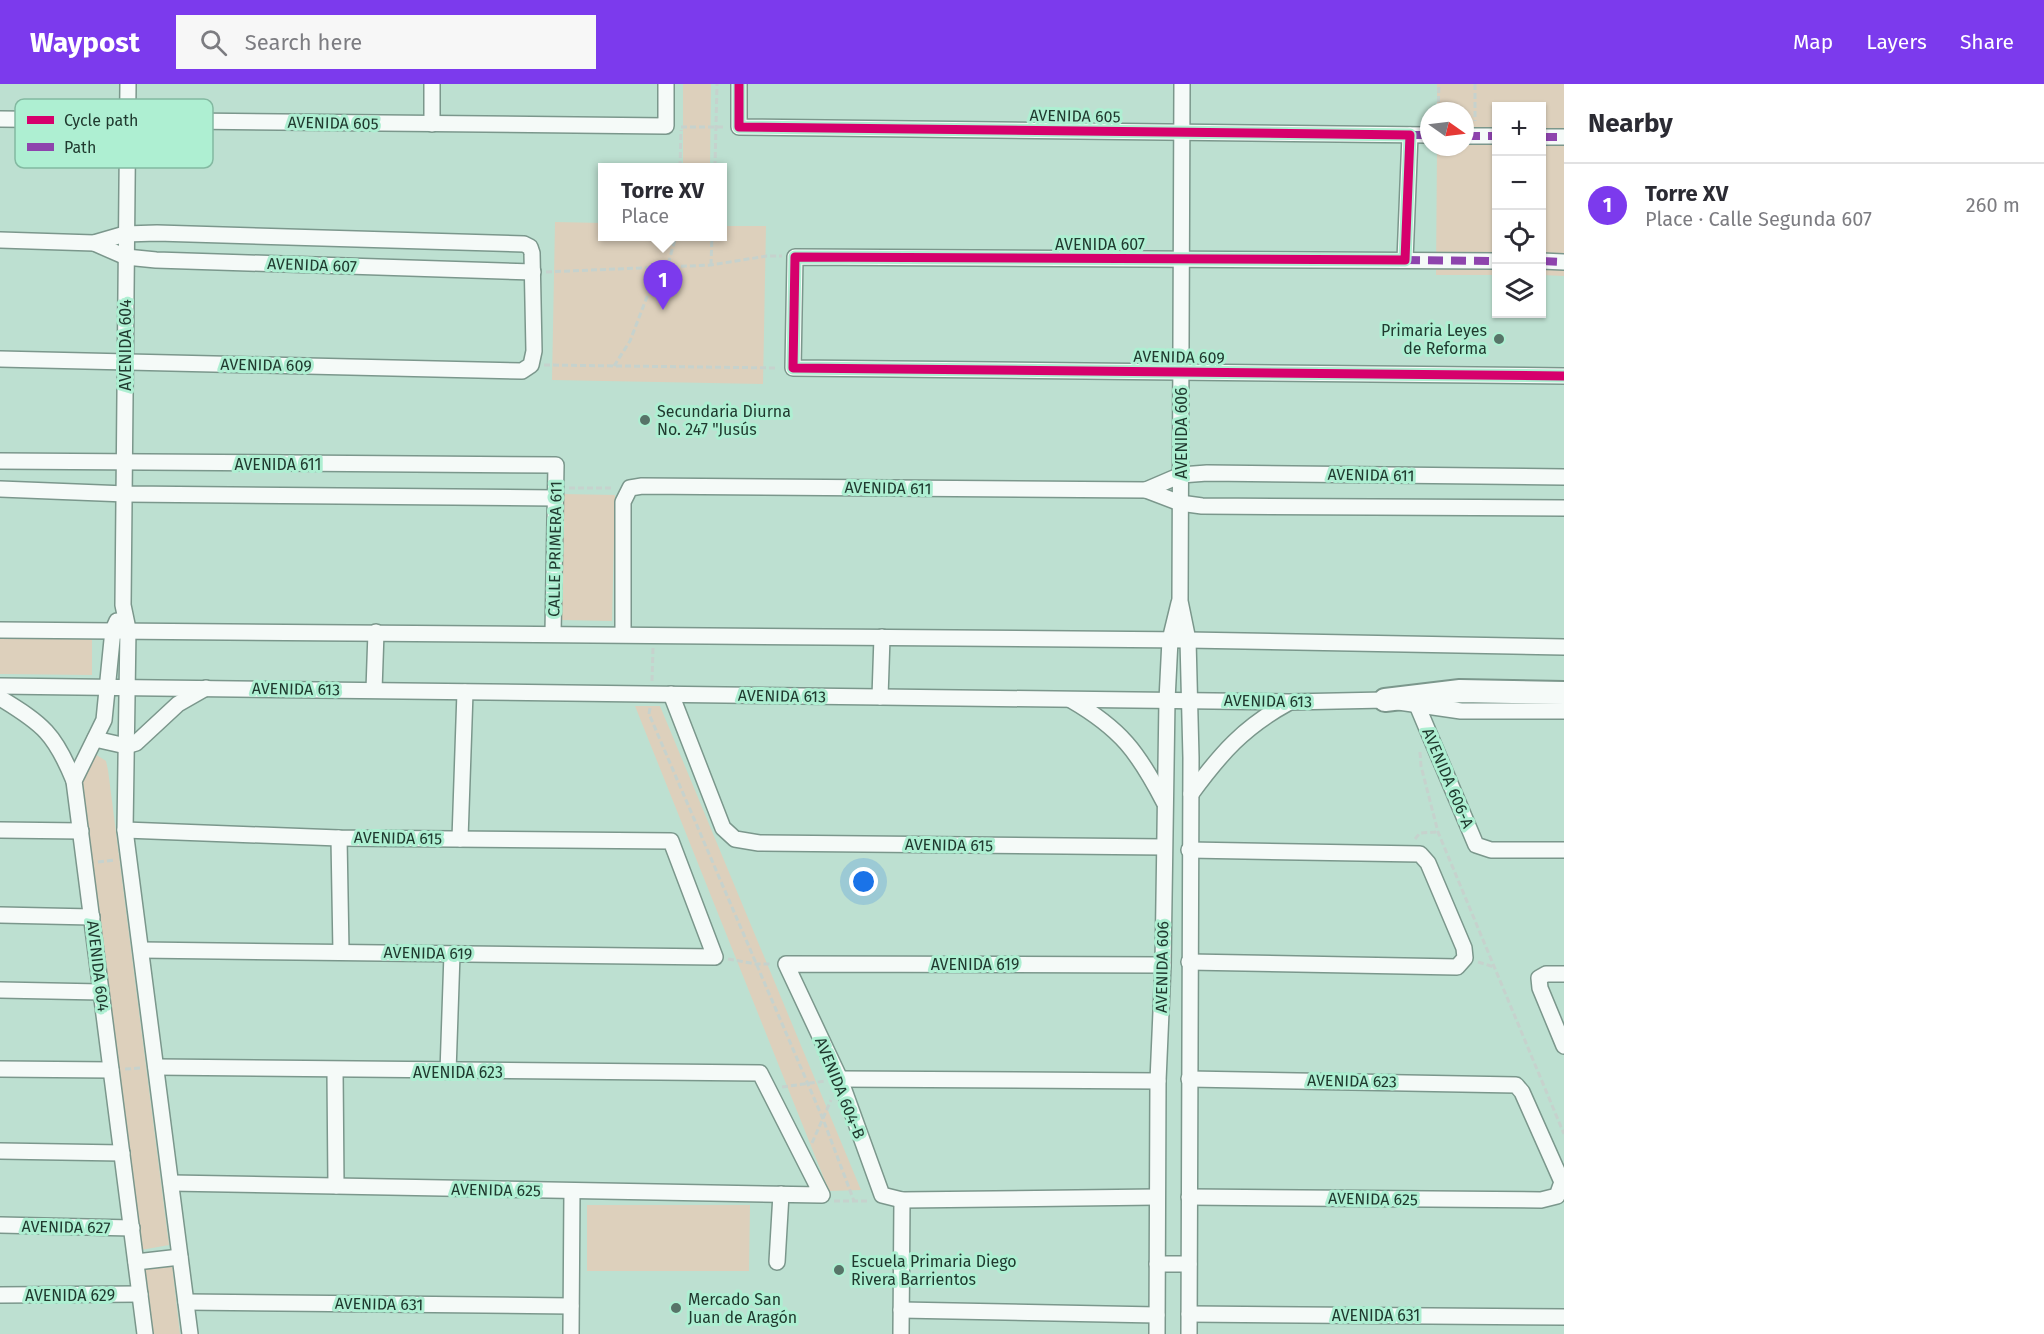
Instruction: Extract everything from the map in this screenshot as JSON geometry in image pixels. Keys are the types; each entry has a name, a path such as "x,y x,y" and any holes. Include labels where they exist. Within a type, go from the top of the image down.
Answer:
{"highway":[{"path":"1385,700 1460,691 1564,693"}],"street":[{"path":"432,84 432,124"},
{"path":"666,84 666,126"},
{"path":"739,84 740,127"},
{"name":"AVENIDA 606","path":"1182,84 1180,601 1188,640 1191,774 1189,1334"},
{"name":"AVENIDA 605","path":"0,118 15,118"},
{"name":"AVENIDA 605","path":"213,121 666,126"},
{"name":"AVENIDA 605","path":"740,127 1420,135"},
{"path":"1405,261 1410,135"},
{"path":"1474,136 1492,136"},
{"path":"1546,137 1564,137"},
{"name":"AVENIDA 604","path":"127,168 124,362 126,494 121,630 104,720 74,781 145,1334"},
{"name":"AVENIDA 607","path":"0,240 94,243 125,234 531,247 533,272 126,257 94,243"},
{"path":"794,368 795,257"},
{"name":"AVENIDA 607","path":"795,257 1492,261"},
{"path":"1546,261 1564,262"},
{"path":"531,365 534,351 533,272"},
{"name":"AVENIDA 609","path":"0,359 522,371 531,365"},
{"name":"AVENIDA 609","path":"794,368 1564,376"},
{"name":"AVENIDA 611","path":"0,461 556,465"},
{"name":"CALLE PRIMERA 611","path":"553,633 556,465"},
{"name":"AVENIDA 611","path":"1146,490 1180,475 1564,477"},
{"name":"AVENIDA 611","path":"630,488 654,486 1146,490 1180,502 1202,506 1564,508"},
{"path":"623,634 623,502 630,488"},
{"name":"AVENIDA 611","path":"0,489 126,494 555,493"},
{"name":"AVENIDA 606","path":"1157,1334 1158,1081 1163,965 1167,700 1170,640 1180,601"},
{"path":"0,630 553,633 1564,647"},
{"name":"AVENIDA 604","path":"121,630 127,687 125,830 190,1334"},
{"path":"374,690 376,632"},
{"path":"880,697 882,637"},
{"name":"AVENIDA 613","path":"0,686 1071,700 1289,702 1385,700 1461,711 1564,711"},
{"path":"95,739 126,746 136,743 178,704 207,688"},
{"path":"460,839 465,692"},
{"name":"AVENIDA 615","path":"671,694 723,828 735,839 759,843 1164,847"},
{"path":"0,698 46,730 61,748 74,781"},
{"path":"1071,700 1099,716 1121,734 1136,753 1165,803"},
{"path":"1191,794 1232,742 1259,719 1289,702"},
{"name":"AVENIDA 606-A","path":"1417,705 1476,845 1481,849 1564,850"},
{"path":"1165,774 1191,774"},
{"path":"0,830 81,831"},
{"name":"AVENIDA 615","path":"125,830 339,838 671,841 715,957"},
{"path":"339,838 341,952"},
{"path":"1189,850 1420,854 1428,863 1464,948 1465,958 1457,967 1189,962"},
{"path":"0,915 92,917"},
{"name":"AVENIDA 619","path":"141,950 715,957"},
{"path":"448,1072 452,954"},
{"name":"AVENIDA 619","path":"786,964 1163,965"},
{"name":"AVENIDA 604-B","path":"786,964 840,1079 882,1195"},
{"path":"1564,974 1546,974 1539,978 1540,988 1564,1046"},
{"path":"0,990 101,992"},
{"name":"AVENIDA 623","path":"156,1068 760,1073 768,1089"},
{"path":"0,1069 111,1070"},
{"path":"335,1071 336,1186"},
{"path":"840,1079 1158,1081"},
{"name":"AVENIDA 623","path":"1189,1080 1516,1085 1522,1092 1562,1182 1557,1196"},
{"path":"768,1089 822,1195"},
{"path":"0,1151 122,1153"},
{"name":"AVENIDA 625","path":"171,1183 822,1195"},
{"path":"571,1334 572,1191"},
{"path":"777,1262 781,1194"},
{"path":"882,1195 902,1200 1157,1197"},
{"name":"AVENIDA 625","path":"1189,1197 1541,1200 1557,1196"},
{"path":"901,1334 902,1200"},
{"name":"AVENIDA 627","path":"0,1225 132,1228"},
{"path":"136,1262 180,1257"},
{"path":"1157,1264 1189,1264"},
{"name":"AVENIDA 629","path":"0,1295 140,1294"},
{"name":"AVENIDA 631","path":"186,1302 572,1306"},
{"path":"901,1310 1157,1315"},
{"name":"AVENIDA 631","path":"1189,1314 1564,1317"}],"path":[{"path":"715,163 717,84"},
{"path":"1438,84 1438,102"},
{"path":"1473,102 1475,84"},
{"path":"666,126 740,127"},
{"path":"614,366 630,341 650,289 668,268 675,241"},
{"path":"711,266 712,241"},
{"path":"533,272 711,266 767,256 795,257"},
{"path":"531,365 794,368"},
{"path":"555,493 630,488"},
{"path":"653,635 650,714 823,1119 854,1201"},
{"path":"1419,746 1421,766 1438,832 1564,1134"},
{"path":"85,864 129,858"},
{"path":"715,957 756,964 786,964"},
{"path":"111,1070 156,1068"},
{"path":"768,1089 840,1079 805,1160"},
{"path":"822,1195 834,1201 874,1201 882,1195"}],"shaded area":[{"path":"683,84 711,84 710,163 683,163"},
{"path":"1437,84 1564,84 1564,276 1546,275 1546,102 1492,102 1492,275 1436,275 1437,156 1474,156 1474,102 1437,102"},
{"path":"555,222 598,223 598,241 727,241 727,226 766,226 763,384 552,380"},
{"path":"562,494 615,495 612,621 560,620"},
{"path":"0,639 92,639 92,675 0,674"},
{"path":"635,706 660,706 861,1190 829,1191"},
{"path":"95,754 106,761 108,770 169,1245 141,1250 80,778"},
{"path":"587,1205 750,1205 749,1271 587,1271"},
{"path":"172,1264 180,1334 152,1334 143,1268"}],"marked path":[{"path":"1410,135 1420,135"},
{"path":"1474,136 1492,136"},
{"path":"1546,137 1564,137"},
{"path":"1405,260 1492,261"},
{"path":"1546,261 1564,262"}],"cycle path":[{"path":"739,84 739,127 1410,135 1405,260 795,257 793,368 1564,376"}],"place":[{"name":"Torre XV","path":"663,310"},
{"name":"Primaria Leyes de Reforma","path":"1499,339"},
{"name":"Secundaria Diurna No. 247 \"Jusús","path":"645,420"},
{"name":"Escuela Primaria Diego Rivera Barrientos","path":"839,1270"},
{"name":"Mercado San Juan de Aragón","path":"676,1308"}]}
